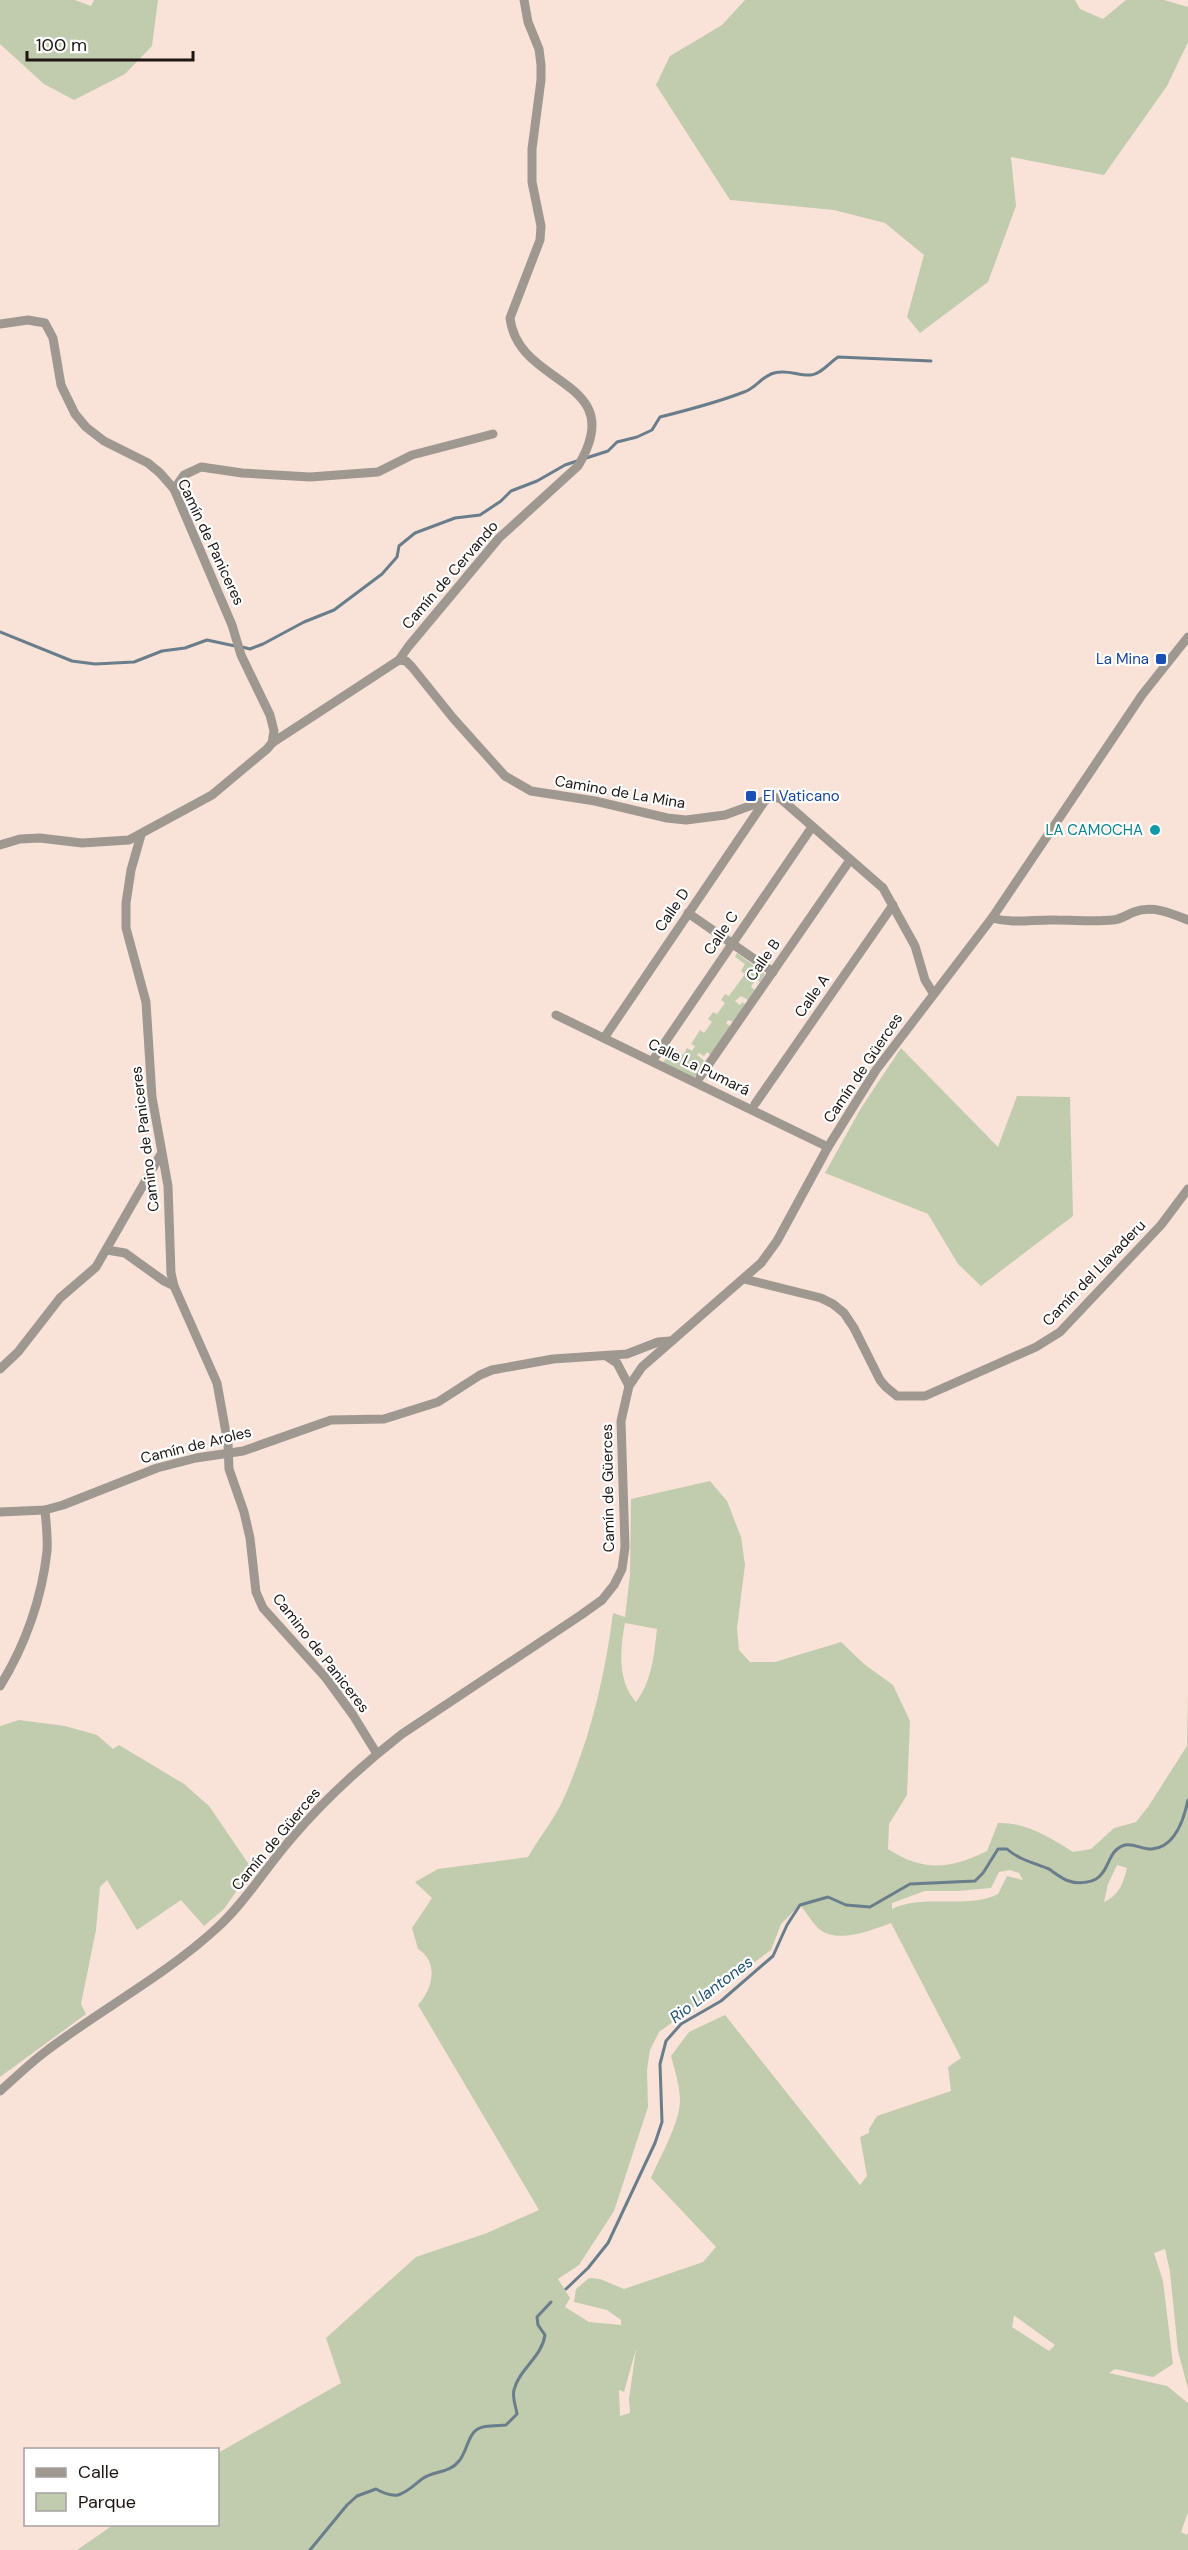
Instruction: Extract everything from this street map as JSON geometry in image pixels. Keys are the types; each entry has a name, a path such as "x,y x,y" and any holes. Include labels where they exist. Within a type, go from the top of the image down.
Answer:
{"street":[{"name":"Camín de Cervando","path":"272,743 399,660 499,538 578,466 586,452 593,429 593,418 586,405 571,387 524,352 511,328 510,318 540,240 541,226 532,183 532,149 541,65 539,49 528,21 524,0"},
{"name":"Camín de Paniceres","path":"0,324 28,320 45,323 53,338 62,385 75,414 86,427 104,441 148,463 174,489 237,638 241,655 270,715 274,731 272,743"},
{"path":"174,489 184,475 201,467 242,473 310,477 378,472 412,455 493,434"},
{"name":"Camín de Güerces","path":"0,2091 44,2052 128,1996 217,1928 245,1899 290,1841 330,1797 377,1754 402,1734 602,1600 614,1585 622,1569 625,1547 621,1421 629,1386 642,1367 761,1263 777,1241 828,1147 876,1070 992,918 1142,695 1188,637"},
{"name":"Camino de La Mina","path":"399,660 406,661 412,667 453,718 505,776 531,791 595,801 667,818 686,820 725,815 766,799"},
{"path":"0,845 20,838 40,837 82,843 129,840 227,784 272,743"},
{"path":"766,799 774,797 781,799 883,888 915,946 925,980 933,993"},
{"name":"Calle D","path":"604,1038 766,799"},
{"name":"Calle C","path":"655,1057 812,826"},
{"name":"Camino de Paniceres","path":"141,835 131,870 126,903 126,928 146,1002 152,1098 168,1186 171,1273 174,1286 217,1383 229,1468 250,1538 256,1592 263,1608 326,1678 353,1715 377,1754"},
{"name":"Calle B","path":"700,1077 850,860"},
{"name":"Calle A","path":"755,1104 893,905"},
{"path":"992,918 1005,922 1056,920 1097,922 1124,919 1133,912 1147,909 1162,910 1188,920"},
{"path":"688,913 773,972"},
{"name":"Calle La Pumará","path":"556,1015 828,1147"},
{"path":"0,1369 18,1352 60,1298 86,1277 107,1250 161,1154"},
{"name":"Camín del Llavaderu","path":"744,1279 821,1298 833,1304 844,1313 854,1328 879,1380 897,1396 925,1396 1036,1347 1060,1332 1161,1225 1188,1189"},
{"path":"107,1250 125,1253 174,1286"},
{"name":"Camín de Aroles","path":"0,1512 45,1510 63,1505 156,1468 196,1458 228,1454 331,1420 384,1419 438,1402 492,1370 553,1359 627,1353 658,1342 670,1341"},
{"path":"606,1356 617,1363 629,1386"},
{"path":"0,1686 20,1649 40,1593 47,1550 45,1510"}],"green space":[{"path":"0,0 75,0 91,6 94,0 158,0 152,46 125,74 74,100 44,84 0,44"},
{"path":"745,0 1075,0 1080,9 1103,19 1126,0 1164,0 1188,7 1188,42 1167,86 1104,175 1011,157 1016,206 988,282 920,333 907,317 924,255 885,223 834,210 730,200 656,85 670,56 722,25"},
{"path":"737,953 765,974 760,982 755,980 751,987 755,990 748,1000 741,996 735,1001 740,1005 742,1002 745,1004 733,1022 728,1020 726,1023 730,1026 711,1055 707,1052 704,1056 699,1053 697,1055 706,1062 693,1079 662,1064 673,1048 683,1055 687,1048 692,1051 695,1046 691,1044 700,1030 704,1033 712,1022 708,1019 713,1012 717,1014 725,1003 721,1000 725,994 729,996 745,974 741,971 745,964 735,957"},
{"path":"901,1048 998,1147 1017,1096 1070,1097 1073,1216 981,1286 958,1264 928,1214 825,1173 861,1108"},
{"path":"710,1481 727,1501 741,1537 745,1565 737,1628 739,1650 750,1662 775,1662 841,1642 864,1664 893,1685 910,1721 907,1795 889,1824 888,1849 913,1862 937,1865 961,1862 974,1857 987,1851 998,1823 1028,1828 1073,1852 1091,1849 1114,1828 1136,1822 1187,1746 1188,1692 1188,2389 1178,2351 1170,2272 1165,2249 1154,2253 1163,2281 1173,2364 1153,2377 1115,2369 1109,2373 1167,2386 1188,2403 1188,2512 1181,2532 1187,2535 1188,2532 1188,2550 77,2550 112,2526 219,2526 219,2452 341,2383 326,2338 416,2257 487,2233 539,2210 418,2005 427,1991 432,1976 429,1961 418,1949 412,1928 432,1898 415,1882 438,1869 528,1857 564,1798 582,1753 601,1684 613,1613 625,1617 630,1575 631,1499","holes":["625,1623 657,1629 649,1677 636,1702 630,1694 623,1675 621,1654","1117,1865 1127,1868 1120,1888 1104,1902 1108,1884","1010,1870 1019,1873 1023,1880 1007,1876 998,1894 986,1899 959,1902 918,1902 892,1909 892,1903 925,1891 991,1888 999,1872","800,1905 818,1928 834,1935 854,1934 891,1923 961,2058 948,2067 951,2091 877,2116 869,2133 860,2137 867,2176 860,2185 725,2015 689,2032 671,2056 679,2090 679,2111 651,2178 716,2247 703,2262 624,2289 600,2279 589,2278 576,2289 574,2302 607,2310 621,2320 621,2325 589,2322 565,2307 570,2298 558,2279 579,2265 614,2211 648,2107 647,2070 650,2050 659,2032 771,1950 781,1924","1015,2316 1055,2345 1049,2351 1012,2327","636,2349 629,2399 630,2413 620,2416 619,2390 624,2392"]},
{"path":"19,1720 65,1726 97,1735 113,1749 119,1745 184,1784 209,1806 252,1869 224,1909 204,1926 181,1900 137,1930 107,1880 100,1887 96,1930 81,2004 86,2014 0,2077 0,1726"}],"waterway":[{"path":"583,459 608,451 617,442 652,430 660,417 744,392 774,373 815,374 838,357 931,361"},
{"path":"242,647 250,649 263,644 304,622 334,610 382,574 397,557 399,546 415,533 455,518 480,515 511,491 577,461"},
{"path":"0,632 72,661 95,664 134,662 162,651 185,648 207,640 235,646"},
{"name":"Rio Llantones","path":"566,2289 588,2268 608,2243 655,2143 662,2122 660,2064 666,2041 681,2024 721,2001 773,1956 787,1925 800,1905 828,1897 846,1905 870,1907 910,1884 975,1881 983,1873 998,1849 1007,1849 1022,1859 1049,1869 1066,1880 1079,1883 1090,1881 1101,1875 1115,1851 1125,1845 1152,1849 1167,1843 1181,1823 1188,1800"},
{"name":"Rio Llantones","path":"310,2550 357,2496 376,2489 392,2495 405,2492 427,2476 455,2465 477,2429 506,2425 517,2414 514,2390 543,2343 545,2335 538,2325 537,2317 551,2302"}],"place":[{"name":"La Mina","path":"1161,659"},
{"name":"El Vaticano","path":"751,796"},
{"name":"LA CAMOCHA","path":"1155,830"}]}
